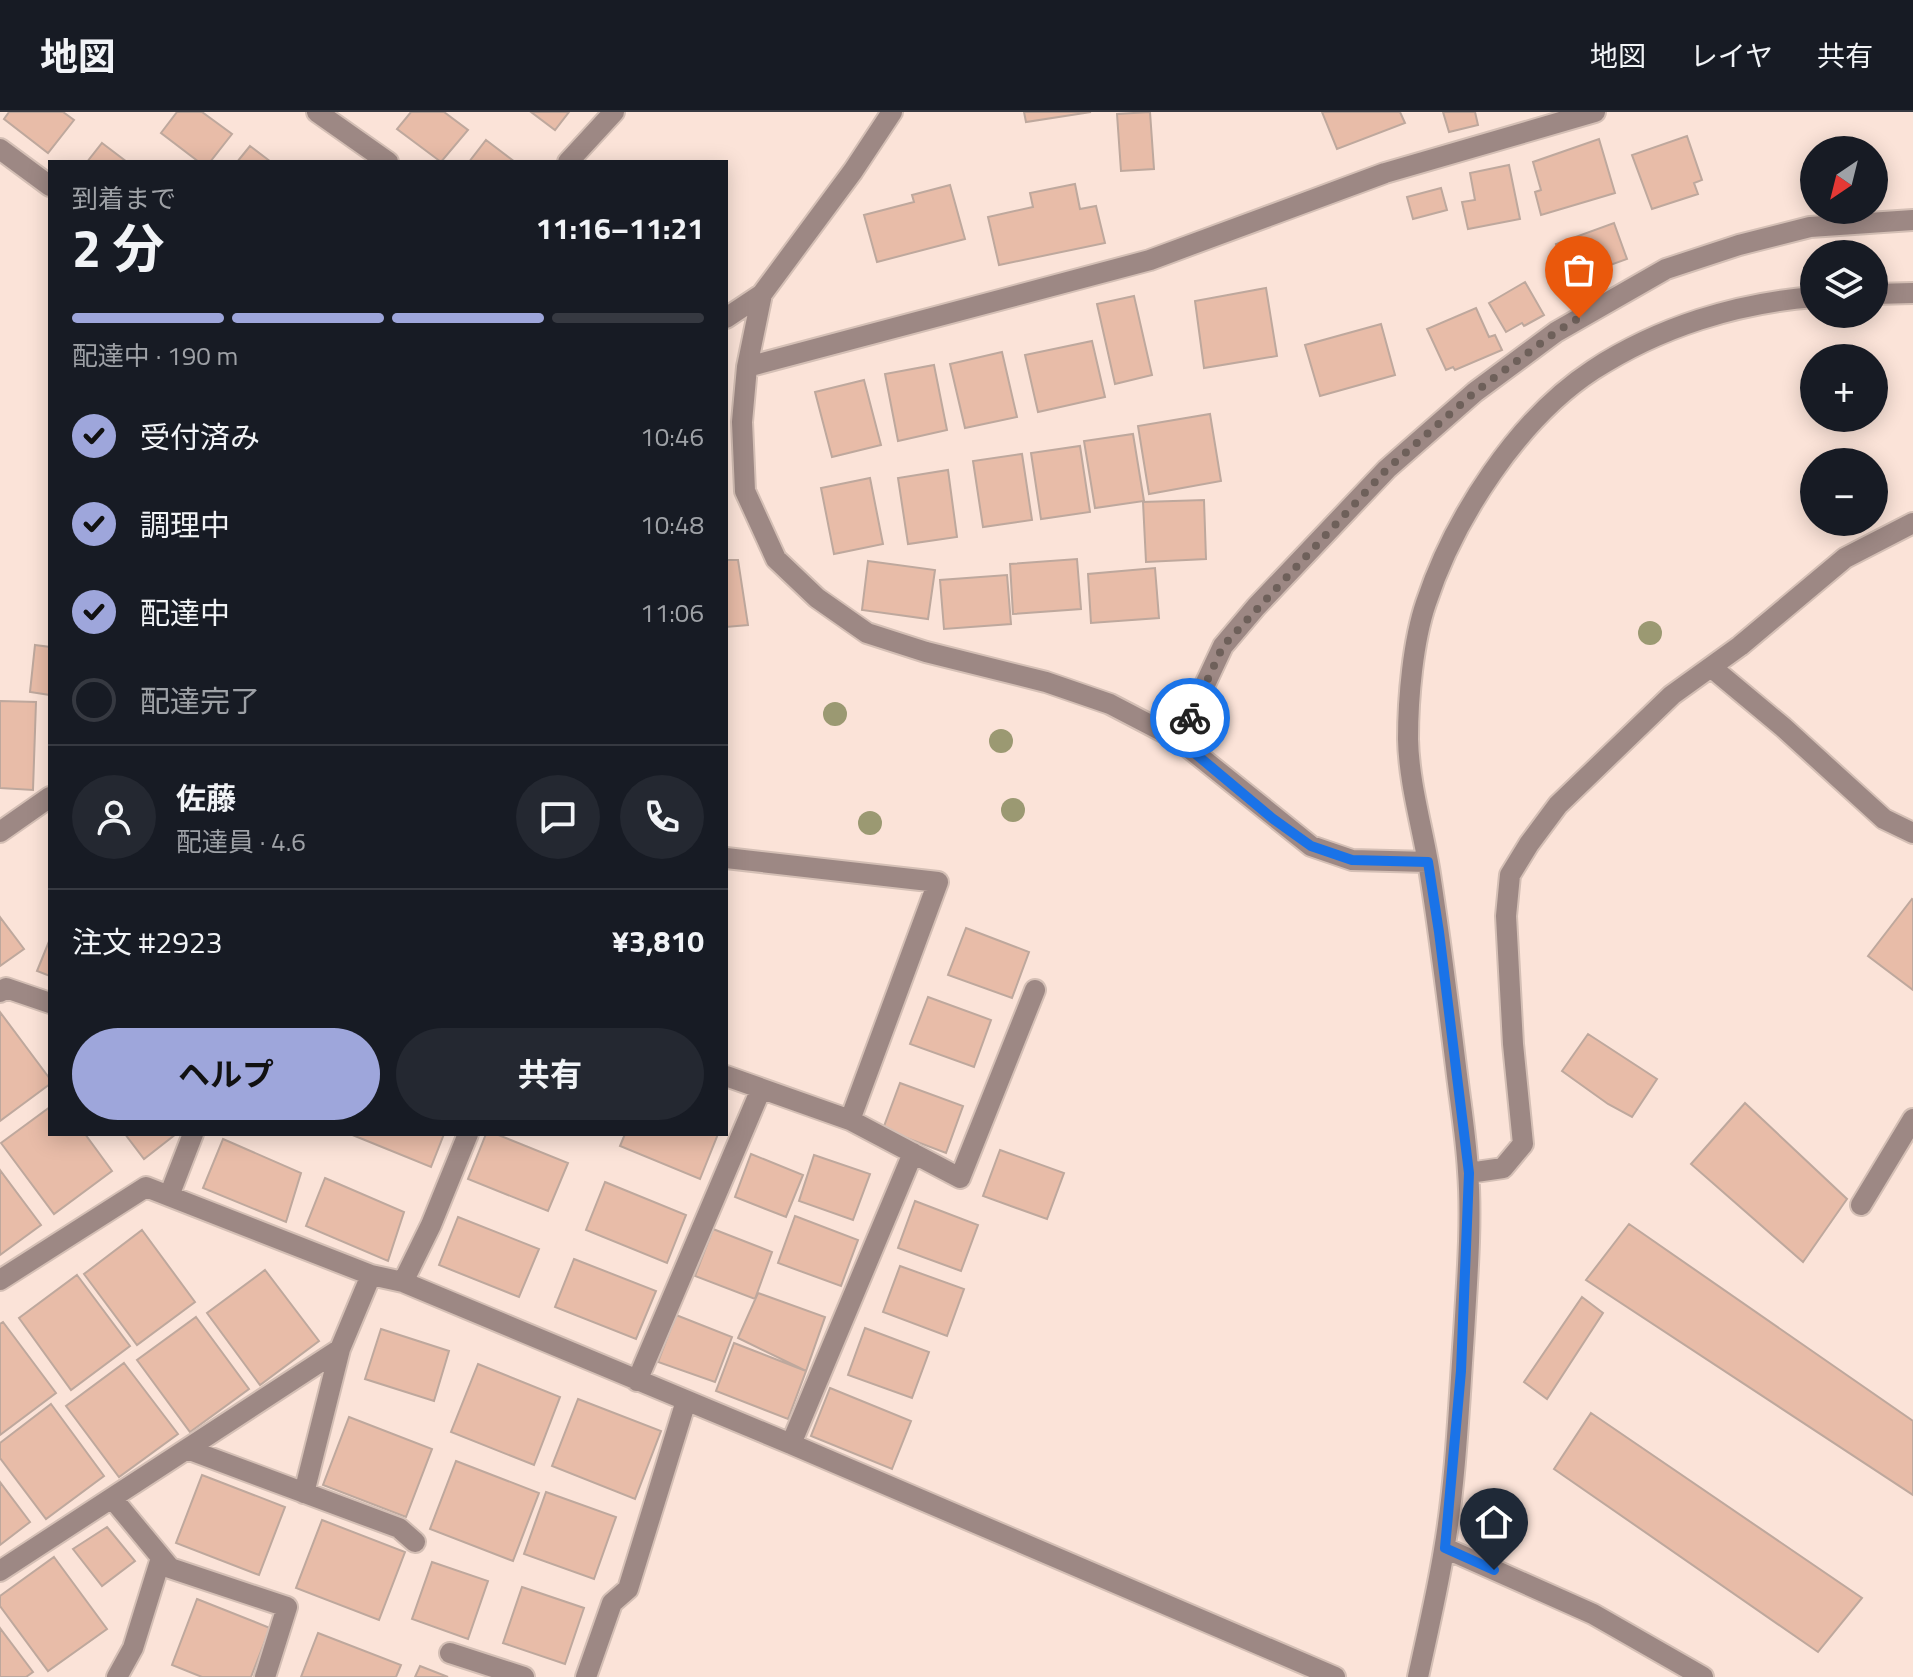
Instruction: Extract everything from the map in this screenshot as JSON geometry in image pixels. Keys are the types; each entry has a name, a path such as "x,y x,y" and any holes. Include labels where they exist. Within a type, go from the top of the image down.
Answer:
{"street":[{"path":"317,112 385,160"},
{"path":"570,160 614,112"},
{"path":"728,317 762,294 853,171 892,112"},
{"path":"747,367 1150,260 1385,173 1595,112"},
{"path":"0,149 48,185"},
{"path":"1179,740 1223,646 1256,607 1387,469 1475,392 1556,332 1666,269 1739,245 1810,227 1913,220"},
{"path":"1888,294 1913,293"},
{"path":"762,294 747,367 742,422 745,491 776,559 817,598 867,633 926,652 1046,682 1110,704 1179,740 1272,818 1311,846 1352,860 1428,862"},
{"path":"1418,1677 1445,1548 1465,1312 1469,1173 1439,932 1414,798 1408,739 1424,607 1445,553 1499,463 1529,426 1592,370 1681,325 1782,299 1800,298"},
{"path":"1469,1173 1503,1168 1523,1144 1513,1044 1506,916 1510,875 1529,844 1558,805 1672,695 1845,558 1913,523"},
{"path":"1711,667 1783,727 1884,819 1913,833"},
{"path":"0,832 48,798"},
{"path":"728,858 938,882 850,1120"},
{"path":"0,992 6,988 48,1002"},
{"path":"728,1077 850,1120 960,1178 1035,990"},
{"path":"637,1381 761,1089"},
{"path":"1861,1205 1913,1119"},
{"path":"169,1196 192,1136"},
{"path":"403,1282 431,1225 467,1136"},
{"path":"791,1444 913,1153"},
{"path":"0,1280 146,1187 371,1275 403,1282 1335,1677"},
{"path":"304,1493 340,1349 371,1275"},
{"path":"0,1571 340,1349"},
{"path":"586,1677 612,1603 628,1589 686,1401"},
{"path":"187,1449 399,1528 415,1542"},
{"path":"112,1498 170,1568 287,1607 265,1677"},
{"path":"1445,1548 1593,1614 1703,1677"},
{"path":"117,1677 133,1648 161,1558"},
{"path":"450,1653 524,1677"}],"building":[{"path":"9,112 63,112 74,120 48,153 4,119"},
{"path":"177,112 202,112 232,134 212,160 196,160 161,133"},
{"path":"411,112 444,112 468,130 443,160 438,160 397,129"},
{"path":"531,112 569,112 555,130"},
{"path":"1024,112 1091,112 1026,122"},
{"path":"1150,112 1154,169 1121,171 1117,114"},
{"path":"1322,112 1400,112 1405,123 1337,149"},
{"path":"1443,112 1475,112 1478,125 1449,132"},
{"path":"1687,136 1702,180 1694,183 1698,194 1652,209 1632,155"},
{"path":"1599,139 1615,193 1541,215 1535,192 1541,190 1533,162"},
{"path":"486,140 512,160 471,160"},
{"path":"102,143 124,160 89,160"},
{"path":"250,146 268,160 239,160"},
{"path":"1509,165 1520,219 1468,229 1462,202 1475,200 1470,173"},
{"path":"1075,184 1080,209 1096,206 1105,243 999,265 988,217 1033,207 1030,193"},
{"path":"950,185 965,239 877,262 864,215 914,202 912,195"},
{"path":"1441,188 1447,210 1413,219 1407,197"},
{"path":"1614,223 1627,259 1569,280 1556,244"},
{"path":"1525,282 1544,315 1506,332 1489,303"},
{"path":"1266,288 1277,356 1204,368 1195,301"},
{"path":"1134,296 1152,375 1115,384 1097,304"},
{"path":"1476,308 1489,337 1495,335 1502,350 1455,370 1453,367 1446,370 1427,329"},
{"path":"1381,324 1395,375 1320,396 1305,345"},
{"path":"1092,341 1105,397 1038,412 1025,355"},
{"path":"1002,352 1017,417 965,428 950,364"},
{"path":"934,365 947,430 898,441 885,374"},
{"path":"864,380 881,445 832,457 815,392"},
{"path":"1210,414 1221,481 1149,494 1138,426"},
{"path":"1133,434 1144,501 1095,508 1084,441"},
{"path":"1080,446 1090,512 1041,519 1031,453"},
{"path":"1022,454 1032,520 983,527 973,461"},
{"path":"948,470 957,537 908,544 898,478"},
{"path":"870,478 883,544 834,554 821,488"},
{"path":"1204,500 1206,559 1146,562 1143,502"},
{"path":"1077,559 1081,609 1013,614 1010,564"},
{"path":"728,560 738,560 748,625 728,627"},
{"path":"868,561 935,570 928,619 862,610"},
{"path":"1155,568 1159,618 1091,623 1088,574"},
{"path":"1007,575 1011,624 944,629 940,580"},
{"path":"35,645 48,647 48,695 30,692"},
{"path":"0,701 36,702 33,790 0,788"},
{"path":"1913,900 1913,990 1868,956"},
{"path":"0,917 24,949 0,966"},
{"path":"966,928 1029,952 1012,998 948,975"},
{"path":"48,944 48,975 37,971"},
{"path":"928,997 991,1020 974,1067 910,1044"},
{"path":"0,1012 48,1076 48,1085 0,1121"},
{"path":"1588,1034 1657,1079 1632,1117 1562,1071"},
{"path":"900,1083 963,1106 946,1153 883,1129"},
{"path":"1745,1103 1847,1199 1803,1262 1691,1164"},
{"path":"48,1108 48,1136 86,1136 112,1171 54,1214 1,1143"},
{"path":"127,1136 173,1136 144,1159"},
{"path":"355,1136 443,1136 431,1167"},
{"path":"485,1136 501,1136 568,1163 548,1211 468,1179"},
{"path":"624,1136 717,1136 700,1179 620,1146"},
{"path":"223,1139 301,1173 286,1222 203,1188"},
{"path":"1000,1150 1064,1173 1047,1219 983,1196"},
{"path":"751,1154 803,1175 786,1217 735,1197"},
{"path":"814,1155 870,1174 853,1220 799,1201"},
{"path":"0,1170 41,1225 0,1255"},
{"path":"325,1178 404,1212 388,1261 306,1226"},
{"path":"605,1182 686,1215 667,1263 586,1230"},
{"path":"915,1201 978,1225 961,1271 898,1248"},
{"path":"795,1216 858,1240 841,1286 778,1263"},
{"path":"458,1217 539,1249 519,1297 439,1265"},
{"path":"1629,1224 1913,1421 1913,1495 1586,1280"},
{"path":"713,1229 772,1252 755,1299 695,1276"},
{"path":"142,1230 195,1302 137,1345 84,1274"},
{"path":"574,1259 656,1291 636,1339 555,1307"},
{"path":"900,1266 964,1289 947,1336 883,1312"},
{"path":"265,1270 319,1341 260,1385 207,1313"},
{"path":"77,1275 130,1346 71,1390 19,1318"},
{"path":"758,1293 825,1317 806,1371 738,1338"},
{"path":"1582,1297 1603,1313 1547,1399 1524,1382"},
{"path":"676,1315 732,1337 715,1382 658,1362"},
{"path":"196,1317 249,1389 190,1432 137,1360"},
{"path":"3,1322 56,1393 0,1435 0,1324"},
{"path":"865,1328 929,1352 912,1398 848,1375"},
{"path":"381,1329 449,1351 434,1401 365,1379"},
{"path":"734,1343 806,1371 788,1419 716,1391"},
{"path":"124,1363 178,1434 119,1477 66,1406"},
{"path":"478,1364 560,1397 534,1465 451,1432"},
{"path":"830,1388 911,1421 892,1469 811,1436"},
{"path":"578,1399 661,1431 635,1499 552,1466"},
{"path":"51,1404 104,1476 46,1519 0,1458 0,1443"},
{"path":"1591,1413 1862,1598 1818,1652 1554,1469"},
{"path":"349,1417 432,1449 406,1517 323,1485"},
{"path":"456,1461 539,1493 513,1561 430,1529"},
{"path":"202,1475 285,1507 259,1575 176,1543"},
{"path":"0,1482 30,1522 0,1545"},
{"path":"546,1492 616,1517 594,1579 524,1554"},
{"path":"322,1520 405,1552 379,1620 296,1588"},
{"path":"107,1527 135,1561 102,1586 73,1549"},
{"path":"54,1557 107,1629 48,1671 0,1606 0,1596"},
{"path":"432,1562 488,1581 468,1639 412,1619"},
{"path":"522,1587 584,1608 565,1664 503,1643"},
{"path":"197,1599 270,1628 251,1677 202,1677 172,1665"},
{"path":"0,1628 33,1672 26,1677 0,1677"},
{"path":"318,1633 401,1665 396,1677 301,1677"},
{"path":"420,1666 448,1677 415,1677"}],"way so far":[{"path":"1190,718 1223,646 1387,469 1475,392 1579,318"}],"route":[{"path":"1190,718 1179,740 1272,818 1311,846 1352,860 1428,862 1469,1173 1460,1396 1445,1548 1494,1570"}]}
